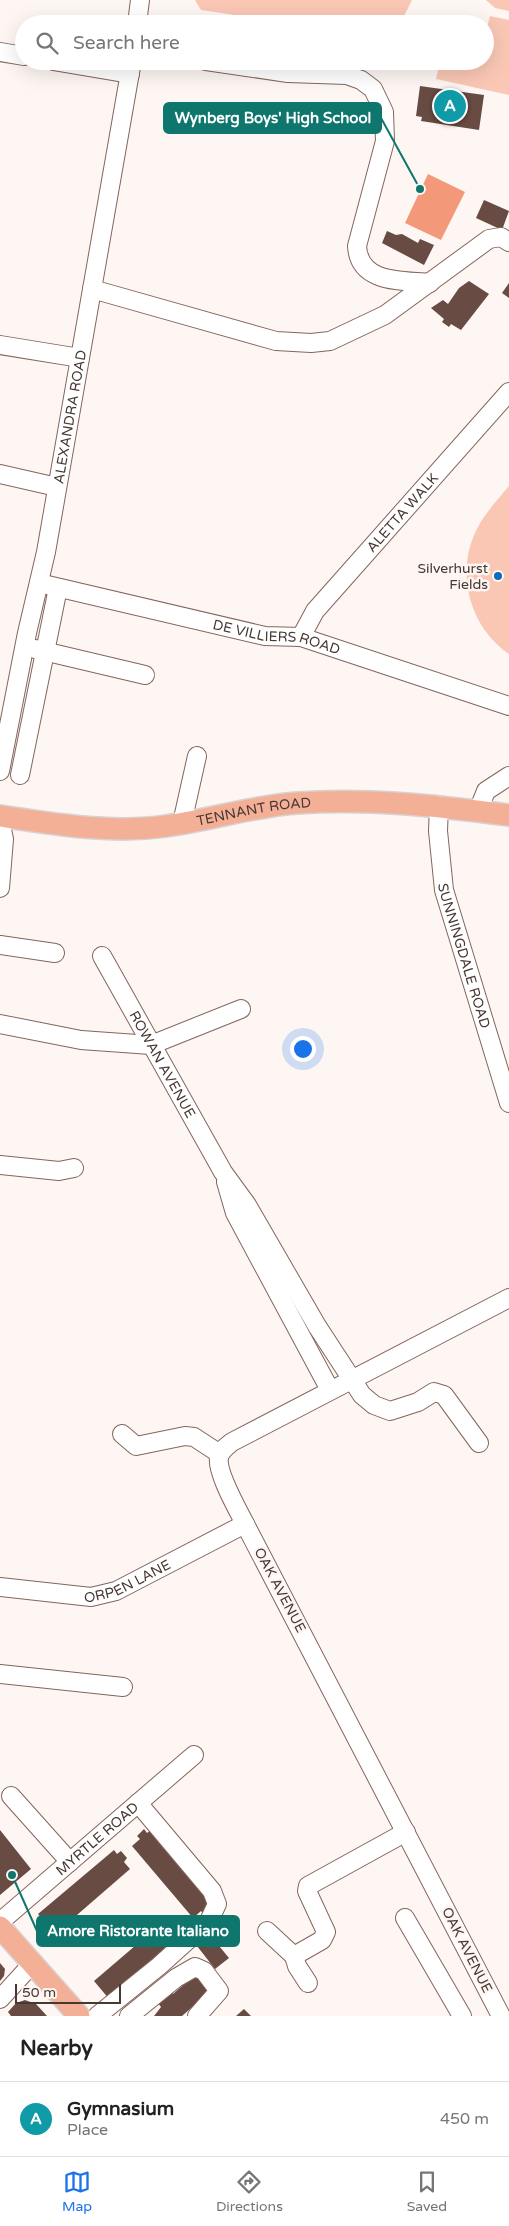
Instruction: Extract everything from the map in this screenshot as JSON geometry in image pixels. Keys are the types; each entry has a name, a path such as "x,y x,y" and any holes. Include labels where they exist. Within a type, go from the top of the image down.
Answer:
{"main road":[{"name":"TENNANT ROAD","path":"0,816 59,824 134,829 182,824 277,805 299,803 384,801 439,805 509,814"},
{"path":"0,1927 78,2016"}],"street":[{"path":"138,15 140,0"},
{"path":"0,52 15,54"},
{"name":"ALEXANDRA ROAD","path":"0,772 57,487 131,70"},
{"path":"268,70 288,73 348,75 361,80 373,90 384,112 386,130 381,161 357,246 359,260 367,271 378,277 430,283"},
{"path":"92,289 276,341 311,343 330,341 364,327 385,315 489,239 501,237 509,242"},
{"path":"0,345 80,358"},
{"name":"ALETTA WALK","path":"301,637 315,612 509,392"},
{"path":"0,474 57,487"},
{"name":"DE VILLIERS ROAD","path":"39,583 265,636 301,637 509,706"},
{"path":"20,775 58,588"},
{"path":"30,623 50,627"},
{"path":"24,647 146,675"},
{"path":"9,725 30,729"},
{"path":"182,824 197,756"},
{"path":"478,811 486,791 509,776"},
{"name":"SUNNINGDALE ROAD","path":"439,805 438,831 444,890 509,1103"},
{"path":"0,820 4,839 0,888"},
{"path":"0,944 55,953"},
{"name":"ROWAN AVENUE","path":"102,956 223,1172 247,1205 362,1396 374,1405 390,1411 418,1402 434,1392 444,1394 479,1442"},
{"path":"0,1024 81,1040 151,1045 242,1008"},
{"path":"0,1165 59,1171 74,1168"},
{"name":"ROWAN AVENUE","path":"223,1172 235,1213 330,1390"},
{"path":"122,1434 136,1446 185,1436 194,1437 220,1454 232,1442 509,1298"},
{"name":"OAK AVENUE","path":"220,1454 219,1465 221,1472 245,1524 501,2016"},
{"name":"ORPEN LANE","path":"0,1587 91,1597 105,1594 136,1581 245,1524"},
{"path":"0,1674 122,1687"},
{"name":"MYRTLE ROAD","path":"0,1922 194,1755"},
{"path":"10,1796 70,1862"},
{"path":"98,2016 159,1966 209,1921 218,1904 212,1892 138,1803"},
{"path":"294,1956 326,1936 323,1925 307,1891 308,1886 406,1832"},
{"path":"406,1918 462,2016"},
{"path":"267,1931 294,1956 297,1966 308,1983"},
{"path":"0,1999 32,1964"},
{"path":"129,2016 176,1978 195,1967 204,1971 219,1991 197,2016"}],"shaded area":[{"path":"195,0 412,0 404,15 234,15 201,10"},
{"path":"486,0 509,0 509,11 495,8"},
{"path":"494,17 509,20 509,95 436,79 438,70 494,70"},
{"path":"428,174 465,192 441,240 405,223"},
{"path":"509,486 509,654 483,628 475,612 469,596 467,560 471,542 479,525"}],"building":[{"path":"420,86 484,95 479,130 421,121 422,117 416,116"},
{"path":"484,200 509,211 502,230 476,218"},
{"path":"387,231 396,235 402,234 418,243 420,239 434,245 424,265 382,243"},
{"path":"469,281 489,294 461,330 451,324 449,327 442,322 444,319 431,308 443,300 448,304 459,288"},
{"path":"509,283 509,298 502,293"},
{"path":"144,1829 147,1833 151,1830 213,1902 204,1915 201,1911 193,1918 132,1846 140,1839 137,1836"},
{"path":"0,1830 31,1869 0,1895"},
{"path":"114,1850 117,1854 121,1851 127,1858 124,1862 130,1869 55,1934 38,1914"},
{"path":"170,1916 176,1924 180,1921 186,1928 182,1931 186,1936 110,2000 94,1981"},
{"path":"210,1935 229,1958 215,1969 197,1946"},
{"path":"0,1963 5,1969 4,1976 0,1981"},
{"path":"197,1973 212,1990 182,2016 154,2016 161,2007 158,2003 169,1988 173,1994"},
{"path":"25,2000 36,2004 47,2016 11,2016 8,2012 16,2003"},
{"path":"244,2009 251,2016 236,2016"}],"place":[{"name":"Gymnasium","path":"450,106"},
{"name":"Wynberg Boys' High School","path":"420,189"},
{"name":"Silverhurst Fields","path":"498,576"},
{"name":"Amore Ristorante Italiano","path":"12,1875"}]}
